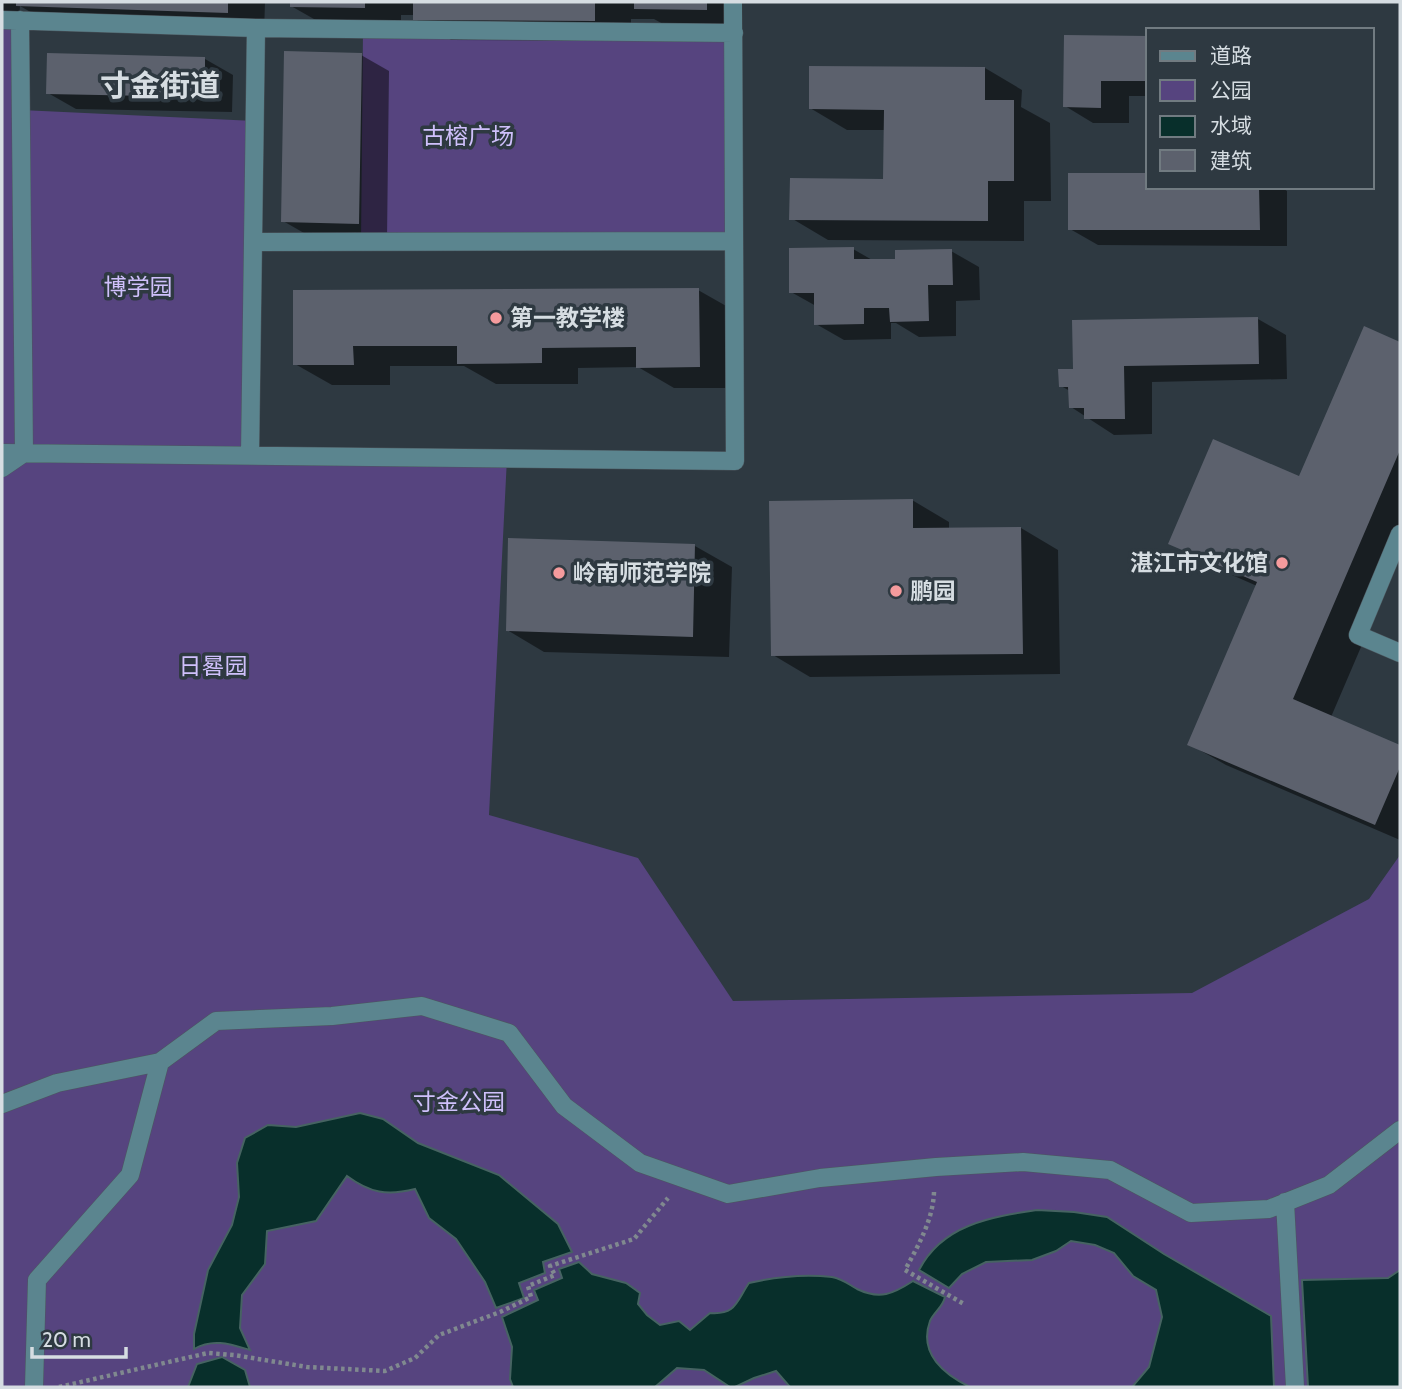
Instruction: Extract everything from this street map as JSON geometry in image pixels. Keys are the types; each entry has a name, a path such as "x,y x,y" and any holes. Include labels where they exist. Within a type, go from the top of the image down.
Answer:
{"street":[{"path":"2,453 735,461 733,2"},
{"path":"24,453 11,20 256,28 734,33"},
{"path":"250,456 256,28"},
{"path":"253,242 734,241"},
{"path":"2,468 24,453"},
{"path":"1400,534 1358,635 1400,653"},
{"path":"2,1104 57,1083 160,1062 216,1021 332,1016 422,1006 509,1032 564,1106 640,1163 728,1194 820,1178 1023,1162 1111,1170 1191,1213 1269,1209 1329,1185 1400,1130"},
{"path":"34,1387 37,1280 131,1175 160,1062"},
{"path":"1285,1202 1295,1387"}],"path":[{"path":"936,1167 934,1206 905,1270 964,1304"},
{"path":"59,1387 208,1353 307,1367 385,1371 415,1358 439,1335 531,1297 528,1286 555,1275 550,1266 634,1239 684,1178"}],"green space":[{"name":"寸金公园","path":"2,20 20,20 21,110 255,121 251,455 507,458 489,815 638,858 733,1001 1192,993 1369,899 1400,855 1400,1387 2,1387"},
{"name":"古榕广场","path":"363,29 734,33 734,241 361,242"}],"water":[{"path":"360,1113 383,1119 418,1143 499,1175 558,1224 572,1252 543,1262 545,1273 519,1283 524,1298 496,1308 485,1282 456,1239 429,1218 415,1189 379,1192 347,1176 316,1221 267,1231 265,1264 242,1295 240,1328 250,1350 215,1343 194,1349 194,1334 208,1270 232,1225 239,1197 237,1163 245,1138 268,1125 296,1127"},
{"path":"1037,1210 1107,1217 1164,1254 1271,1316 1274,1387 1132,1387 1149,1367 1162,1317 1156,1290 1133,1276 1114,1253 1095,1245 1071,1241 1056,1251 1032,1260 986,1262 962,1274 949,1288 919,1270 929,1255 954,1233 985,1220"},
{"path":"579,1262 592,1274 626,1283 640,1293 638,1304 660,1325 679,1321 690,1330 710,1313 725,1312 734,1306 749,1283 790,1277 832,1277 865,1292 880,1295 893,1292 913,1281 945,1297 930,1321 928,1344 943,1370 970,1387 790,1387 776,1371 730,1387 704,1370 677,1368 655,1387 513,1387 510,1379 512,1347 502,1317 538,1300 534,1290 562,1278 559,1269"},
{"path":"1400,1270 1400,1387 1308,1387 1302,1280 1388,1278"},
{"path":"222,1357 245,1370 250,1387 188,1387 197,1364"}],"building":[{"path":"16,2 228,2 228,13 16,6"},
{"path":"290,2 365,2 365,8 290,7"},
{"path":"413,2 595,2 595,21 413,20"},
{"path":"634,2 707,2 707,10 634,9"},
{"path":"1064,35 1146,36 1146,81 1101,81 1101,108 1063,107"},
{"path":"284,51 362,53 359,224 281,222"},
{"path":"47,53 205,57 205,97 46,94"},
{"path":"809,66 985,67 985,100 1014,100 1014,181 988,181 988,221 789,220 790,178 883,179 884,110 809,109"},
{"path":"1068,173 1146,173 1146,189 1259,189 1260,230 1068,230"},
{"path":"854,247 854,259 895,259 895,250 952,249 953,285 928,285 929,321 890,322 889,308 864,308 864,324 814,325 814,293 789,293 789,248"},
{"name":"第一教学楼","path":"699,288 700,367 636,368 636,347 542,348 542,363 457,364 457,346 353,346 354,365 293,365 293,290"},
{"path":"1258,317 1259,364 1124,366 1125,419 1084,419 1084,408 1069,408 1068,387 1059,387 1058,369 1073,369 1072,320"},
{"name":"湛江市文化馆","path":"1364,326 1400,342 1400,450 1293,699 1400,745 1400,767 1375,825 1187,745 1257,582 1168,544 1213,439 1299,476"},
{"name":"鹏园","path":"913,499 913,528 1021,527 1023,654 771,656 769,501"},
{"path":"508,538 695,544 693,637 506,631"}],"place":[{"name":"第一教学楼","path":"496,318"},
{"name":"湛江市文化馆","path":"1282,563"},
{"name":"岭南师范学院","path":"559,573"},
{"name":"鹏园","path":"896,591"}],"district":[{"name":"寸金街道","path":"160,86"}],"park label":[{"name":"博学园","path":"138,287"},
{"name":"日晷园","path":"213,666"}]}
